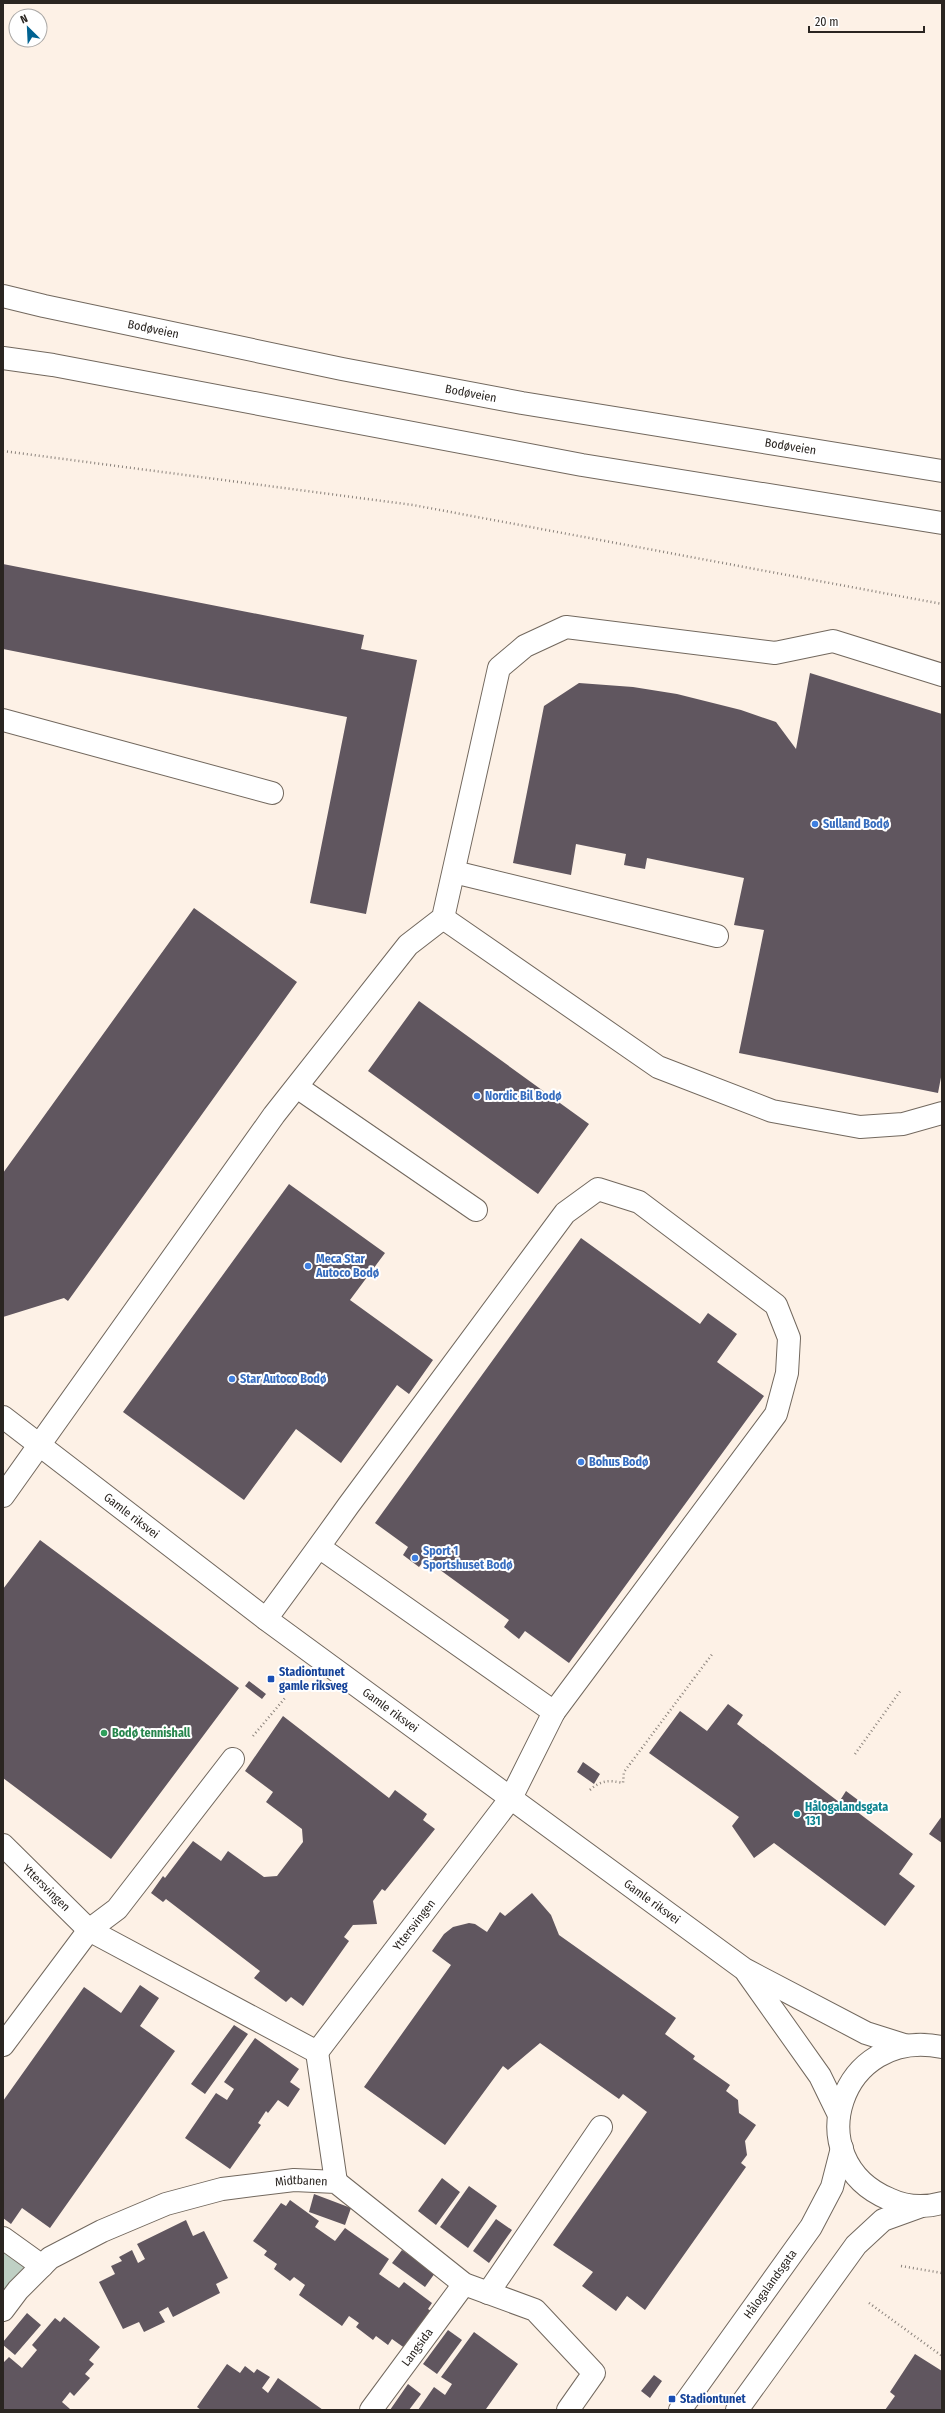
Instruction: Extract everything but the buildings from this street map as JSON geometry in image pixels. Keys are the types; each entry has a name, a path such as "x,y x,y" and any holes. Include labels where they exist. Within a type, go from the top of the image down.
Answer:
{"main road":[{"name":"Bodøveien","path":"3,296 52,308 342,369 514,402 702,434 942,471"},
{"path":"3,358 53,364 582,465 942,523"},
{"path":"3,1496 265,1128 408,946 443,918 499,668 525,646 566,627 774,653 833,641 942,675"},
{"path":"3,720 272,793"},
{"path":"454,872 717,936"},
{"path":"443,918 658,1067 772,1111 860,1127 903,1124 942,1113"},
{"path":"297,1087 476,1210"},
{"name":"Yttersvingen","path":"3,1845 89,1930 317,2052 511,1798 554,1712 776,1414 787,1373 789,1338 776,1305 640,1202 598,1189 565,1213 318,1547"},
{"name":"Gamle riksvei","path":"3,1417 266,1619 744,1969 866,2033 904,2045"},
{"path":"266,1619 318,1547 554,1712"},
{"path":"3,2045 89,1930 116,1909 233,1759"},
{"name":"Gamle riksvei","path":"744,1969 820,2076 839,2115"},
{"name":"Hålogalandsgata","path":"920,2206 899,2204 874,2191 863,2183 850,2167 842,2148 838,2132 839,2115 844,2095 853,2077 868,2063 884,2052 904,2045 937,2040"},
{"path":"317,2052 336,2182"},
{"path":"488,2293 600,2127"},
{"name":"Hålogalandsgata","path":"680,2410 811,2227 832,2187 842,2148"},
{"name":"Midtbanen","path":"3,2310 18,2290 50,2258 102,2231 166,2204 236,2188 294,2180 336,2182 464,2284 534,2310 594,2373 568,2410"},
{"name":"Hålogalandsgata","path":"737,2410 856,2245 883,2220 920,2206 942,2202"},
{"path":"3,2238 42,2266"},
{"name":"Langsida","path":"371,2410 464,2284"}],"path":[{"path":"3,452 413,506 942,604"},
{"path":"590,1790 597,1784 608,1780 623,1783 624,1772 713,1653"},
{"path":"855,1754 901,1690"},
{"path":"233,1759 285,1698"},
{"path":"901,2266 942,2273"},
{"path":"869,2304 942,2356"}],"green space":[{"path":"3,2238 42,2266 3,2310"}],"place":[{"name":"Sulland Bodø","path":"815,824"},
{"name":"Nordic Bil Bodø","path":"477,1096"},
{"name":"Meca Star Autoco Bodø","path":"308,1266"},
{"name":"Star Autoco Bodø","path":"232,1379"},
{"name":"Bohus Bodø","path":"581,1462"},
{"name":"Sport 1 Sportshuset Bodø","path":"415,1558"},
{"name":"Stadiontunet gamle riksveg","path":"271,1679"},
{"name":"Bodø tennishall","path":"104,1733"},
{"name":"Hålogalandsgata 131","path":"797,1814"},
{"name":"Stadiontunet","path":"672,2399"}]}
